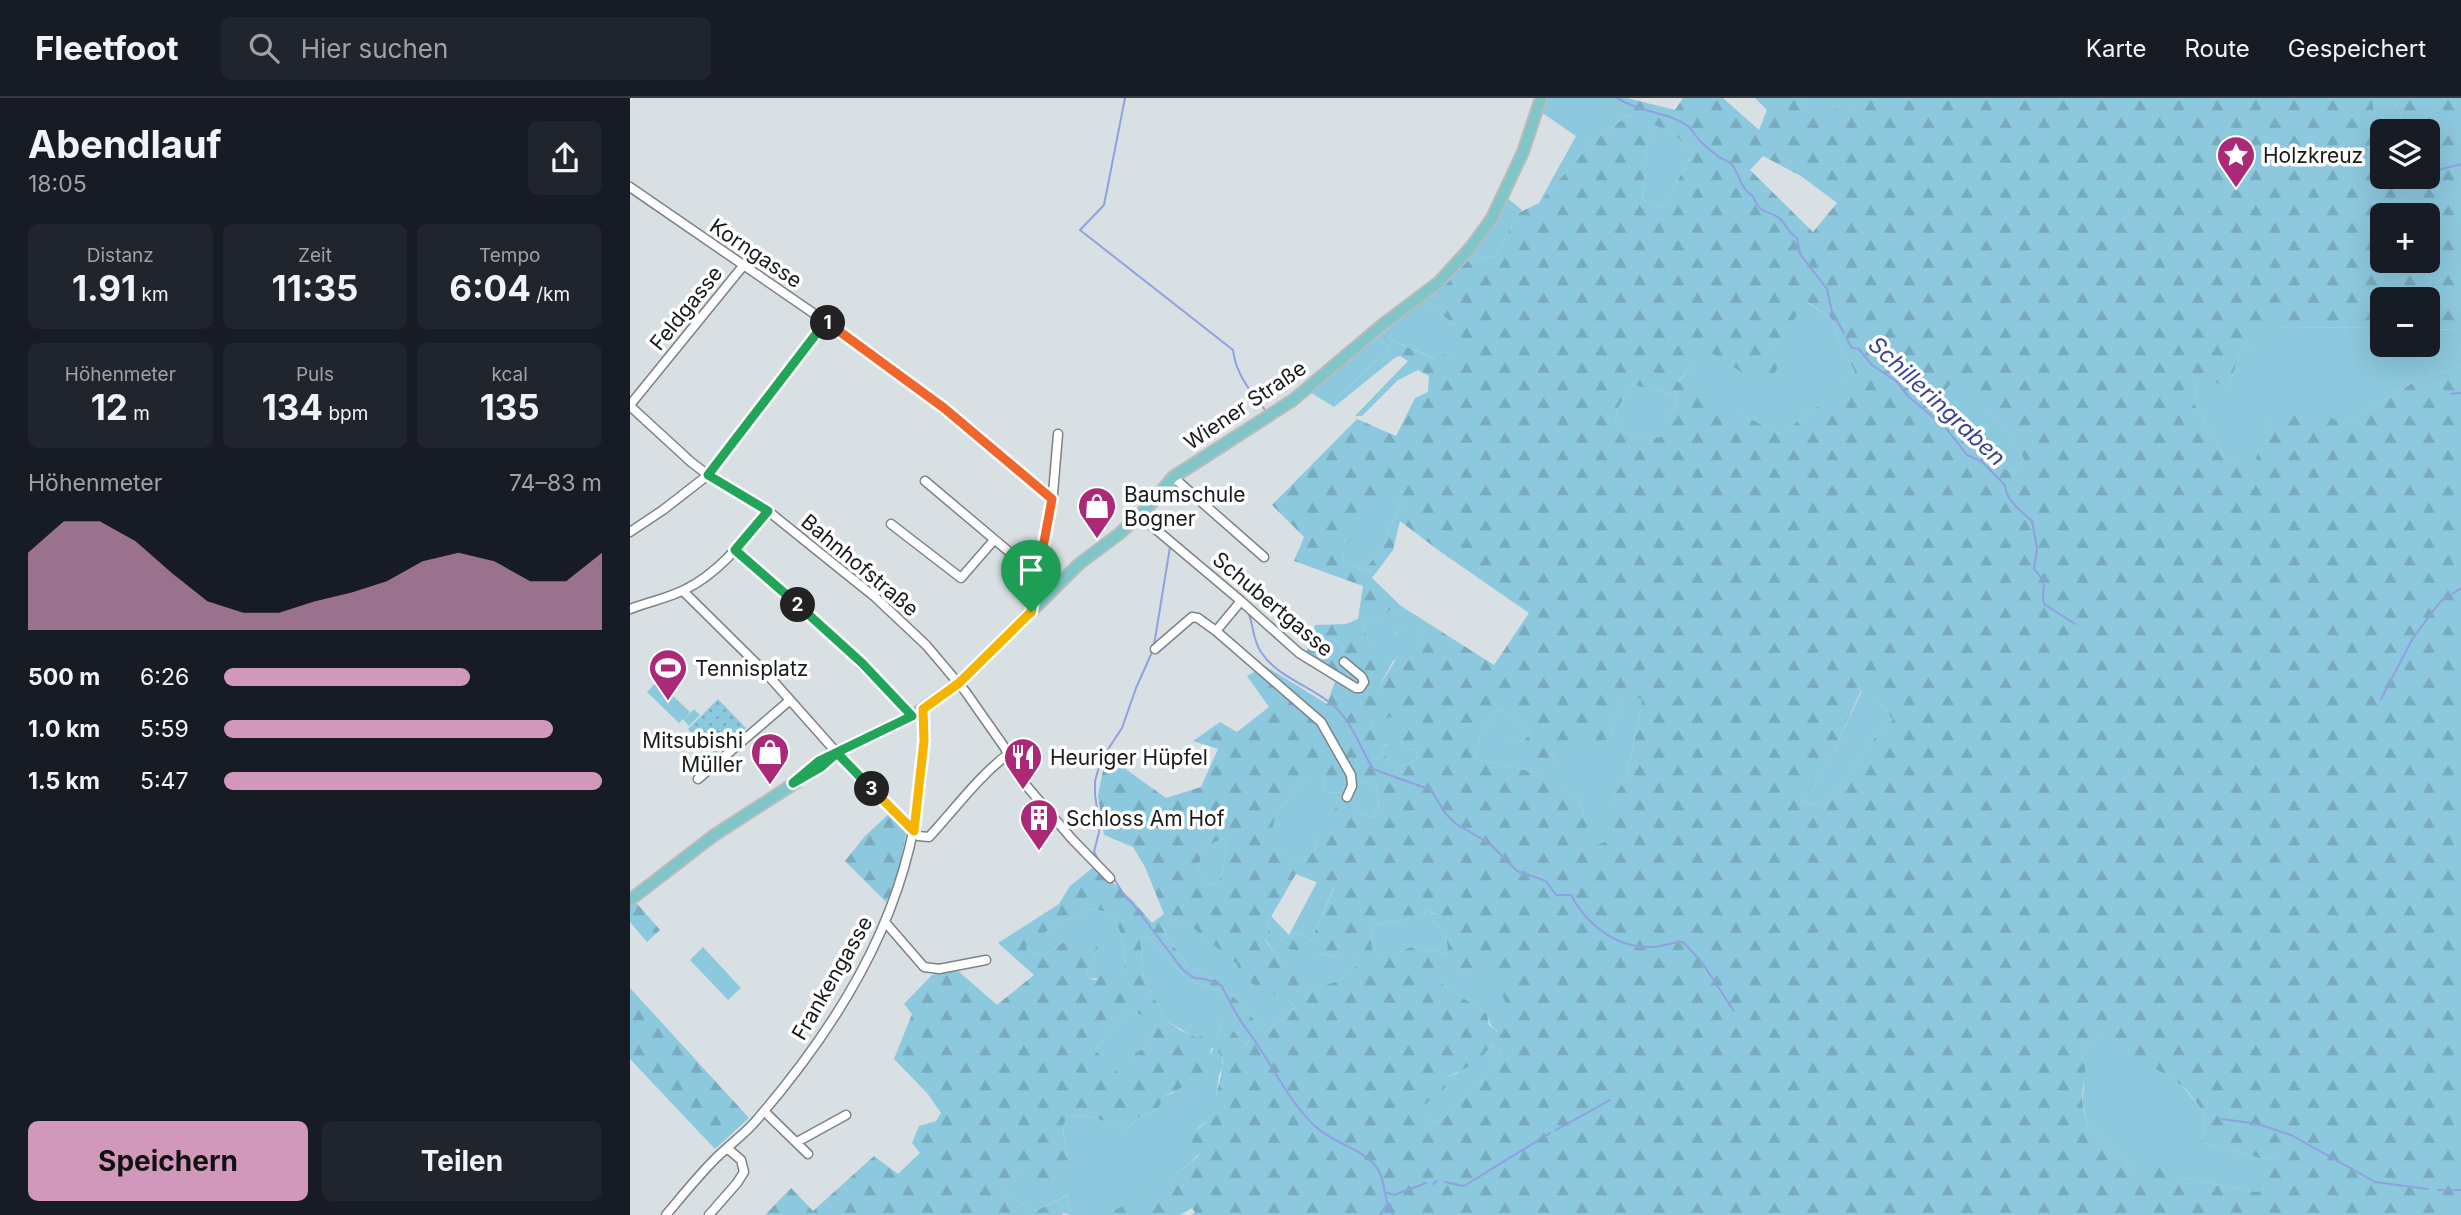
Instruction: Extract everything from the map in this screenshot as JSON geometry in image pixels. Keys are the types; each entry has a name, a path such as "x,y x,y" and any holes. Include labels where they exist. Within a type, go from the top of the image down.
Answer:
{"main road":[{"name":"Wiener Straße","path":"630,900 713,836 821,767 837,753 912,716 959,683 1079,564 1147,508 1176,480 1304,392 1382,325 1439,282 1471,247 1492,218 1522,152 1541,100"}],"street":[{"name":"Korngasse","path":"633,189 826,321 944,408 1052,499"},
{"name":"Feldgasse","path":"630,405 743,266"},
{"path":"630,532 708,475 826,321"},
{"name":"Bahnhofstraße","path":"630,405 708,475 768,511 875,597 926,645 959,683 1008,754 1019,777 1110,878"},
{"path":"1031,612 1052,499 1058,434"},
{"path":"1176,480 1264,557"},
{"path":"925,481 1038,577"},
{"name":"Schubertgasse","path":"1147,508 1171,541 1299,653 1360,688 1364,682 1363,677 1344,662"},
{"path":"630,609 683,591 703,579 735,550 768,511"},
{"path":"891,524 961,578 994,540"},
{"path":"735,550 838,640 912,716"},
{"path":"683,591 766,673 837,753 918,836 929,837 979,778 1008,754"},
{"path":"1216,631 1240,603"},
{"path":"1155,649 1192,617 1198,618 1216,631 1321,722 1351,775 1352,786 1347,797"},
{"path":"698,779 789,701"},
{"name":"Frankengasse","path":"666,1215 709,1165 747,1131 764,1111 826,1033 857,979 885,922 905,867 914,831 924,741 923,709"},
{"path":"885,922 924,967 939,969 986,960"},
{"path":"764,1111 807,1154"},
{"path":"797,1142 846,1115"},
{"path":"709,1215 744,1172 741,1160 727,1148"}],"green space":[{"path":"1546,98 1611,98 1631,113 1592,142 1539,203 1576,136 1541,112"},
{"path":"1611,98 1627,98 1675,110 1683,98 1723,98 1759,130 1767,110 1755,98 1802,98 1811,117 1856,104 1855,98 2372,98 2374,114 2384,119 2370,119 2370,189 2440,189 2440,119 2401,119 2392,98 2461,98 2461,330 2440,329 2440,287 2370,287 2370,328 2275,327 2240,353 2228,388 2198,375 2194,403 2226,459 2254,464 2271,415 2289,400 2346,424 2419,379 2461,367 2461,1215 1192,1215 1195,1212 1192,1208 1180,1215 1103,1215 1154,1189 1199,1155 1189,1138 1209,1118 1215,1099 1223,1062 1218,1052 1220,1042 1217,1039 1221,1022 1226,1021 1245,1046 1249,1041 1221,991 1190,981 1150,937 1140,939 1144,979 1166,1020 1197,1038 1205,1035 1212,1042 1206,1082 1187,1078 1181,1088 1164,1096 1158,1109 1139,1117 1127,1129 1095,1118 1068,1115 1063,1126 1066,1158 1073,1161 1071,1164 1062,1161 1059,1187 1056,1191 1048,1191 1021,1173 1003,1185 1002,1190 1008,1196 1035,1211 1071,1194 1066,1198 1070,1215 765,1215 791,1188 813,1211 874,1156 898,1174 920,1153 912,1143 919,1126 936,1121 941,1113 927,1093 894,1059 912,1014 904,1004 932,975 956,969 997,1005 1034,975 998,943 1059,904 1070,886 1095,866 1132,900 1152,923 1164,914 1145,867 1133,847 1104,835 1098,796 1106,755 1166,798 1201,787 1218,749 1193,741 1220,722 1237,732 1269,707 1247,676 1265,666 1327,704 1337,676 1306,653 1315,625 1346,624 1358,619 1363,586 1294,561 1304,537 1272,505 1357,419 1396,436 1415,398 1428,392 1429,376 1418,370 1398,380 1362,416 1355,416 1408,361 1400,356 1334,407 1337,398 1390,348 1374,335 1381,335 1434,359 1428,343 1436,338 1443,347 1441,354 1457,358 1451,344 1455,340 1462,341 1455,325 1431,306 1438,291 1467,261 1496,256 1518,213 1539,203 1592,142 1630,114","holes":["1650,123 1673,133 1693,153 1663,207 1642,199","1763,156 1801,176 1837,203 1813,232 1750,170","1807,302 1831,318 1842,351 1855,371 1824,404 1810,410 1782,435 1678,382 1704,348 1768,389 1778,366 1772,349","1957,379 2011,439 2024,459 2012,472 1998,466 1997,456 1976,442 1937,397","1632,385 1677,395 1675,411 1668,415 1661,437 1634,437 1625,432 1615,419 1618,408","1386,486 1402,501 1383,546 1364,571 1344,561 1342,552","1400,521 1529,613 1494,665 1401,606 1372,578 1393,550","1393,607 1399,613 1391,625 1394,635 1410,623 1424,630 1416,645 1406,642 1377,691 1367,691 1320,649 1332,638 1344,648 1341,653 1368,678 1376,672 1372,647 1363,628 1369,620 1375,621","1861,691 1878,700 1893,720 1879,732 1825,807 1802,801 1834,750","1623,696 1642,699 1626,778 1615,794 1605,842 1596,845 1579,797 1552,780 1555,761 1551,754 1603,745 1611,733","1497,709 1531,733 1523,741 1506,744 1507,749 1544,760 1538,773 1475,759 1480,736","1409,713 1409,729 1405,737 1401,738 1402,748 1417,749 1418,757 1411,763 1397,767 1381,752 1382,747 1395,740 1394,733 1375,728 1370,722","1352,774 1360,782 1376,785 1379,805 1373,817 1360,815 1353,803 1346,800 1335,809 1335,824 1323,817 1317,821 1319,835 1315,850 1297,863 1269,842 1277,810 1308,778 1323,778 1325,793 1343,792 1345,778","1226,837 1218,885 1201,875 1197,869 1200,849","1296,874 1334,889 1311,940 1294,932 1280,941 1289,949 1335,956 1359,956 1364,959 1340,980 1314,989 1304,997 1299,978 1289,965 1279,959 1265,940 1271,935 1268,922","1091,909 1107,913 1113,918 1124,949 1124,973 1104,967 1096,980 1089,979 1087,973 1098,947 1092,938 1067,940 1043,956 1027,950 1026,945","1428,911 1436,914 1433,920 1446,938 1448,949 1444,953 1410,947 1396,954 1379,954 1372,949 1371,936 1376,925 1387,921 1400,922","1176,919 1193,928 1237,964 1246,979 1296,1007 1265,1033 1242,1005 1215,979 1187,964 1163,928","1451,966 1463,972 1467,970 1493,979 1519,1027 1516,1033 1505,1029 1497,1031 1489,1025 1487,1014 1441,983","1129,1009 1156,1022 1146,1047 1135,1053 1122,1077 1095,1050 1113,1027 1126,1018","2102,1035 2118,1049 2176,1081 2205,1114 2202,1142 2276,1160 2263,1189 2257,1192 2177,1177 2164,1164 2135,1175 2108,1142 2088,1126 2082,1098 2085,1068 2080,1050","1497,1044 1501,1054 1487,1075 1441,1120 1431,1122 1418,1110 1446,1087 1442,1083 1444,1077 1470,1065"]},
{"path":"1802,98 1855,98 1857,104 1811,118"},
{"path":"2372,98 2392,98 2401,119 2384,119 2373,114"},
{"path":"1650,122 1673,133 1693,153 1663,207 1642,199"},
{"path":"1506,197 1522,210 1496,256 1467,261"},
{"path":"1435,290 1438,291 1431,306 1455,325 1463,341 1457,358 1440,354 1435,359 1381,335"},
{"path":"1806,302 1831,318 1842,351 1855,371 1824,405 1810,410 1782,435 1678,383 1704,347 1772,349"},
{"path":"2274,327 2370,328 2370,357 2440,357 2440,329 2461,330 2461,367 2419,379 2346,424 2271,415 2255,465 2226,459 2194,403 2198,374 2228,388 2240,353"},
{"path":"1374,335 1390,348 1337,398 1334,407 1310,392"},
{"path":"1957,378 2011,439 2024,459 2012,472 1998,466 1997,456 1976,442 1937,396"},
{"path":"1632,385 1677,395 1675,411 1668,415 1662,437 1634,438 1625,432 1615,419 1618,408"},
{"path":"1386,485 1402,501 1383,546 1364,571 1344,561 1342,551"},
{"path":"1393,606 1399,613 1395,635 1410,622 1424,630 1416,645 1393,661 1377,691 1367,691 1320,649 1332,638 1344,648 1341,652 1372,647 1363,628 1370,619 1375,621"},
{"name":"Tennisplatz","path":"667,671 678,681 669,692 690,712 685,718 694,709 700,715 689,726 683,719 679,723 647,692"},
{"path":"1862,691 1878,700 1893,720 1879,732 1825,807 1802,801 1834,750"},
{"path":"1623,695 1643,699 1626,778 1615,794 1606,842 1595,845 1579,797 1551,780 1555,761 1551,754 1611,733"},
{"path":"718,699 746,728 716,755 688,729"},
{"path":"1497,709 1531,733 1523,741 1507,744 1545,761 1538,773 1475,759 1480,736"},
{"path":"1409,712 1409,729 1405,737 1401,738 1402,748 1417,749 1418,757 1411,763 1397,767 1381,752 1382,747 1389,744 1370,722"},
{"path":"1353,774 1360,782 1376,785 1379,805 1373,817 1360,815 1353,803 1336,814 1335,825 1319,835 1315,850 1297,863 1268,842 1277,810 1308,778 1323,778 1325,793 1343,792 1345,777"},
{"path":"891,812 907,828 898,877 886,902 845,861 865,836"},
{"path":"1226,837 1218,885 1206,880 1197,869 1200,849"},
{"path":"1317,882 1334,888 1311,940 1294,932 1280,941 1322,954 1365,959 1340,980 1314,989 1304,997 1289,965 1279,959 1265,939 1271,935 1268,922 1271,916 1289,935"},
{"path":"634,900 660,930 647,942 630,922 630,903"},
{"path":"1091,909 1107,913 1117,925 1124,950 1124,974 1089,979 1087,973 1098,947 1067,940 1043,956 1027,950 1025,945 1065,920"},
{"path":"1428,911 1436,915 1433,920 1446,938 1448,949 1444,953 1410,947 1396,954 1379,954 1372,949 1371,936 1376,925 1387,921 1400,922"},
{"path":"1176,919 1193,928 1238,964 1249,981 1296,1007 1265,1033 1242,1005 1215,979 1187,964 1168,939 1163,927"},
{"path":"1150,937 1190,981 1221,991 1249,1040 1245,1046 1221,1022 1217,1039 1220,1041 1223,1067 1219,1075 1215,1105 1208,1120 1196,1130 1199,1154 1180,1172 1141,1199 1115,1212 1103,1215 1070,1215 1066,1198 1070,1194 1035,1211 1008,1196 1002,1190 1003,1184 1021,1173 1034,1181 1060,1173 1062,1161 1066,1158 1063,1126 1068,1115 1095,1118 1127,1129 1139,1117 1158,1109 1164,1096 1173,1093 1187,1078 1206,1081 1209,1057 1213,1049 1166,1020 1144,979 1140,939"},
{"path":"703,947 741,988 728,1000 690,960"},
{"path":"1451,965 1463,972 1467,970 1493,978 1520,1027 1516,1034 1493,1028 1487,1014 1441,983"},
{"path":"630,988 749,1118 715,1149 630,1059"},
{"path":"1129,1009 1157,1021 1146,1047 1135,1053 1122,1078 1095,1050 1113,1027 1126,1018"},
{"path":"2102,1035 2180,1083 2205,1114 2202,1142 2259,1158 2277,1160 2263,1189 2257,1192 2177,1177 2135,1175 2108,1142 2088,1126 2082,1101 2084,1087 2080,1050"},
{"path":"1497,1043 1501,1054 1487,1075 1441,1120 1431,1122 1417,1110 1445,1087 1441,1083 1444,1077 1456,1074"}],"waterway":[{"path":"1125,98 1104,205 1080,230 1233,350 1241,375 1265,410"},
{"name":"Schilleringraben","path":"1617,98 1635,107 1680,121 1690,128 1706,147 1731,164 1759,207 1778,217 1797,238 1800,254 1827,289 1832,312 1844,333"},
{"path":"2440,170 2461,164"},
{"name":"Schilleringraben","path":"1847,339 1852,348 1859,349 1872,365 1896,381 1909,397 1946,428 1967,455 1981,461 2005,485 2011,501 2032,521 2037,548 2034,569 2044,584 2044,604 2075,624"},
{"path":"2451,394 2461,393"},
{"path":"1180,480 1273,420 1271,418"},
{"path":"1172,538 1148,516 1176,483"},
{"path":"1154,645 1170,547"},
{"path":"2381,699 2413,638 2440,602 2461,588"},
{"path":"1248,612 1256,642 1268,661 1340,712 1373,769 1431,790 1445,813 1456,824 1489,843 1517,871 1546,881 1556,895 1571,895 1585,916 1614,939 1650,947 1683,942 1701,961 1734,1011"},
{"path":"1100,863 1094,852 1100,828 1095,781 1101,760 1122,728 1153,650"},
{"path":"1104,867 1183,970 1194,978 1221,985 1241,1022 1292,1100 1307,1118 1323,1133 1362,1154 1375,1165 1393,1215"},
{"path":"1556,1130 1610,1100"},
{"path":"2222,1119 2258,1124 2291,1135 2375,1182 2428,1189"},
{"path":"1445,1182 1464,1186 1550,1133"},
{"path":"1433,1184 1437,1181"},
{"path":"1385,1192 1394,1195 1426,1183"},
{"path":"2438,1190 2461,1190"},
{"path":"1380,1215 1387,1204"}],"place":[{"name":"Holzkreuz","path":"2236,189"},
{"name":"Baumschule Bogner","path":"1097,540"},
{"name":"Tennisplatz","path":"668,702"},
{"name":"Mitsubishi Müller","path":"770,786"},
{"name":"Heuriger Hüpfel","path":"1023,791"},
{"name":"Schloss Am Hof","path":"1039,852"}],"route":[{"path":"826,321 944,408 1052,499 1031,612 959,683 923,709 924,741 914,831 837,753 821,767 793,783 819,761 912,716 862,663 735,550 768,511 708,475 826,321"}]}
